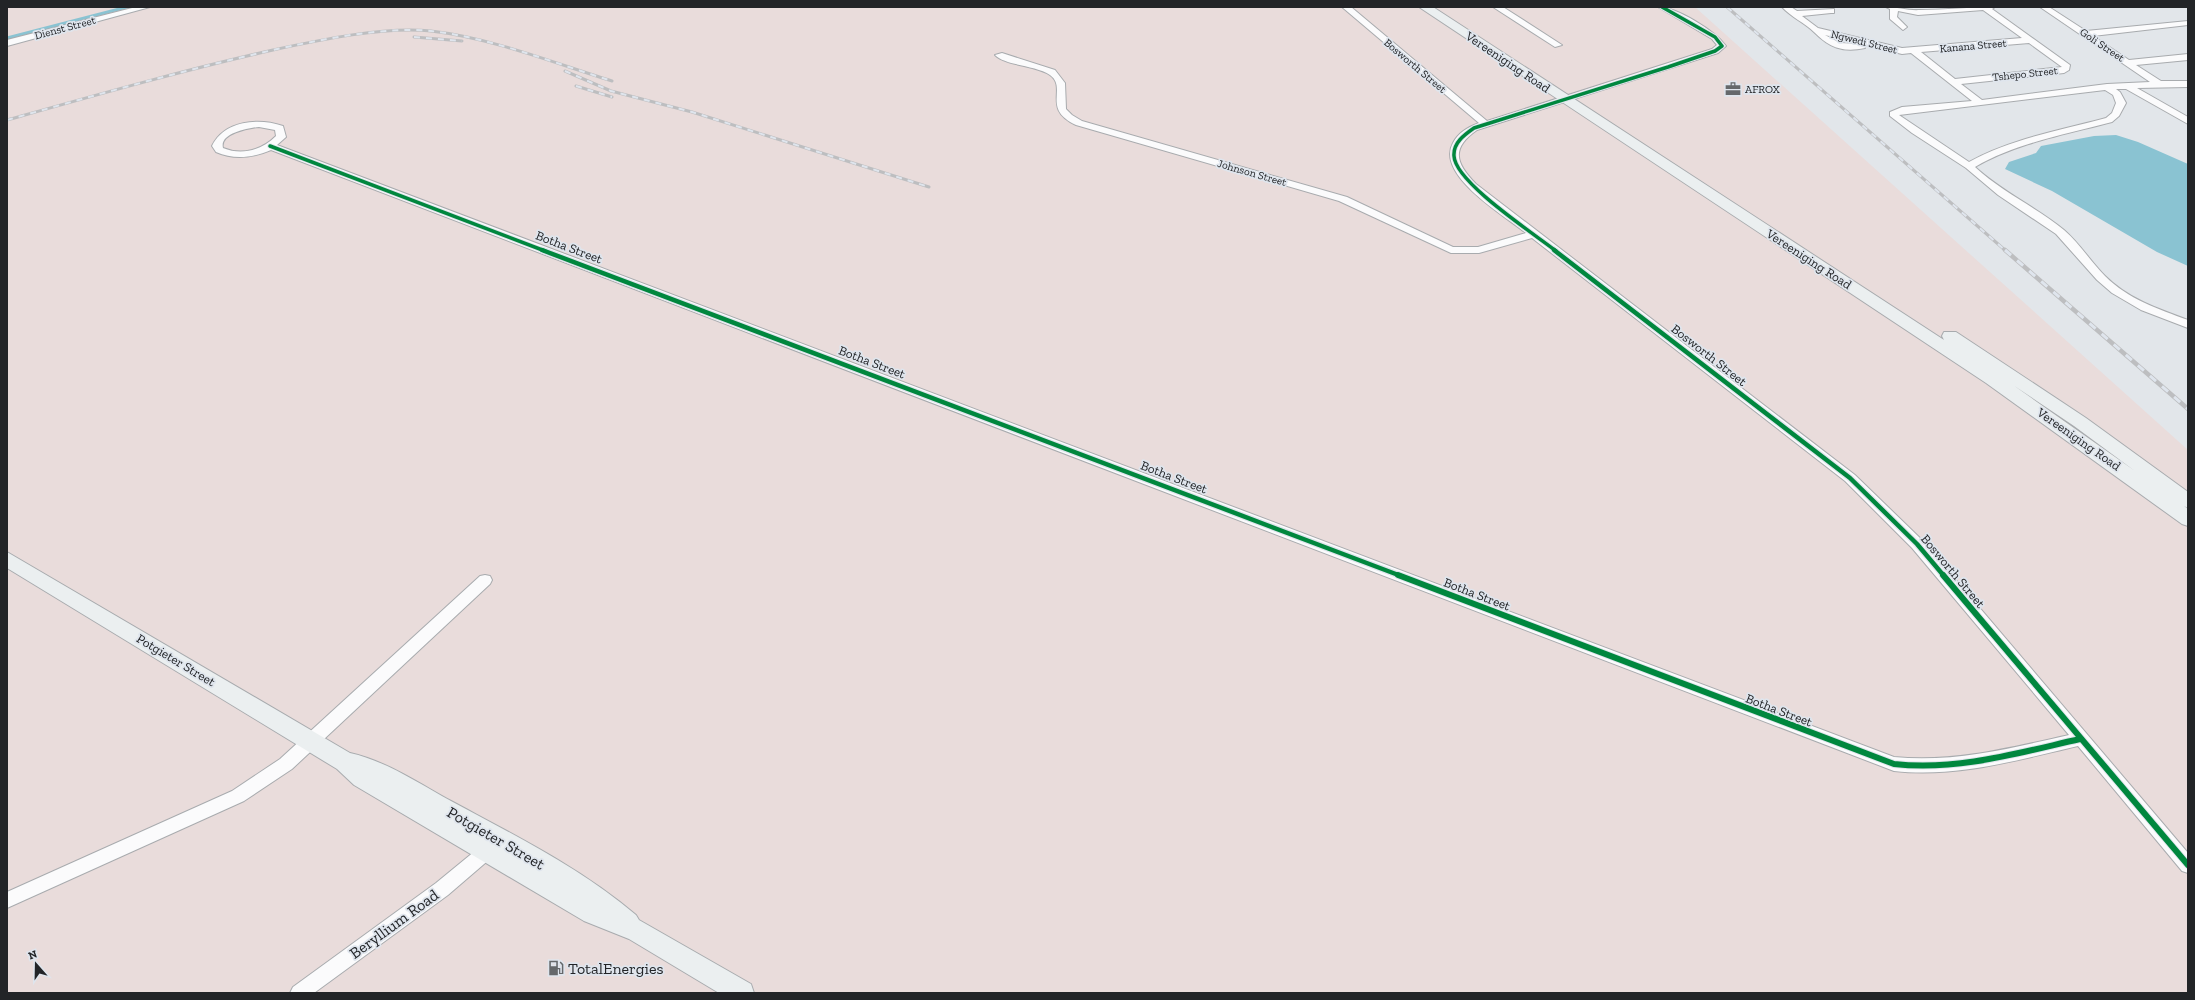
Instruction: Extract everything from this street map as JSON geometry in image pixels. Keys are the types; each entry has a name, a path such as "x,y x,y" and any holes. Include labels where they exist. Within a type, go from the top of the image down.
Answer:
{"main road":[{"name":"Vereeniging Road","path":"1425,7 1571,97 2049,402 2188,501"},
{"name":"Vereeniging Road","path":"1442,7 1571,97 1998,383 2059,425 2188,520"},
{"name":"Potgieter Street","path":"7,559 345,762 362,778 493,846 547,885 592,914 637,931 742,993"}],"street":[{"name":"Dienst Street","path":"7,43 146,7"},
{"name":"Bosworth Street","path":"1346,7 1484,124"},
{"path":"1497,7 1558,45"},
{"name":"Bosworth Street","path":"1662,7 1715,37 1722,46 1715,51 1674,65 1484,124 1463,135 1458,141 1453,158 1458,172 1472,186 1811,448 1873,498 1917,544 2080,739 2188,865"},
{"name":"Ngwedi Street","path":"1786,7 1825,40 1836,45 1847,47 1872,44 1894,50 1914,51 1952,82 1980,102"},
{"path":"1903,27 1893,17 1892,8 1918,13 1991,7"},
{"name":"Goli Street","path":"2044,7 2160,84"},
{"name":"Tshepo Street","path":"1952,82 2064,70 2066,68 2066,65 1985,8"},
{"path":"1794,14 1830,10"},
{"path":"2085,34 2188,23"},
{"name":"Kanana Street","path":"1914,51 2031,40"},
{"name":"Johnson Street","path":"999,55 1038,67 1058,77 1061,82 1060,106 1065,114 1071,118 1108,132 1343,199 1443,247 1462,252 1475,251 1534,234"},
{"path":"2129,63 2188,57"},
{"path":"2188,84 2107,87 1942,108 1902,110 1893,114 1915,132 1969,166 1990,185 2061,233 2095,273 2115,291 2128,299 2188,324"},
{"path":"2129,86 2188,121"},
{"path":"1969,166 1983,158 2033,140 2100,123 2112,118 2120,107 2120,100 2117,94 2107,87"},
{"path":"259,124 268,124 280,128 281,136 270,146 251,153 232,155 224,153 218,146 223,137 230,132 259,124"},
{"name":"Botha Street","path":"270,146 1894,764 1917,767 1949,766 2080,739"},
{"path":"7,900 238,796 286,764 485,580"},
{"name":"Beryllium Road","path":"299,993 436,894 493,846"}],"shaded area":[{"path":"7,7 1695,7 2188,450 2188,993 7,993"}],"water":[{"path":"2116,135 2138,142 2188,164 2188,266 2157,252 2052,191 2005,169 2009,162 2036,153 2041,146 2094,136"}],"waterway":[{"path":"7,38 127,7"}],"railway":[{"path":"1727,7 2006,251"},
{"path":"7,120 140,83 291,46 331,38 393,30 431,31 477,39 523,52 612,81"},
{"path":"414,37 462,41"},
{"path":"565,71 611,91 692,112 929,187"},
{"path":"576,86 612,97"},
{"path":"2005,250 2188,409"}],"cycle path":[{"path":"1662,7 1715,37 1722,46 1715,51 1668,67 1474,128 1458,141 1455,148 1455,163 1459,170 1472,186 1850,478 1917,544 2188,865"},
{"path":"270,146 1894,764 1916,766 1963,764 2011,755 2080,739"}],"place":[{"name":"AFROX","path":"1733,89"},
{"name":"TotalEnergies","path":"556,968"}]}
